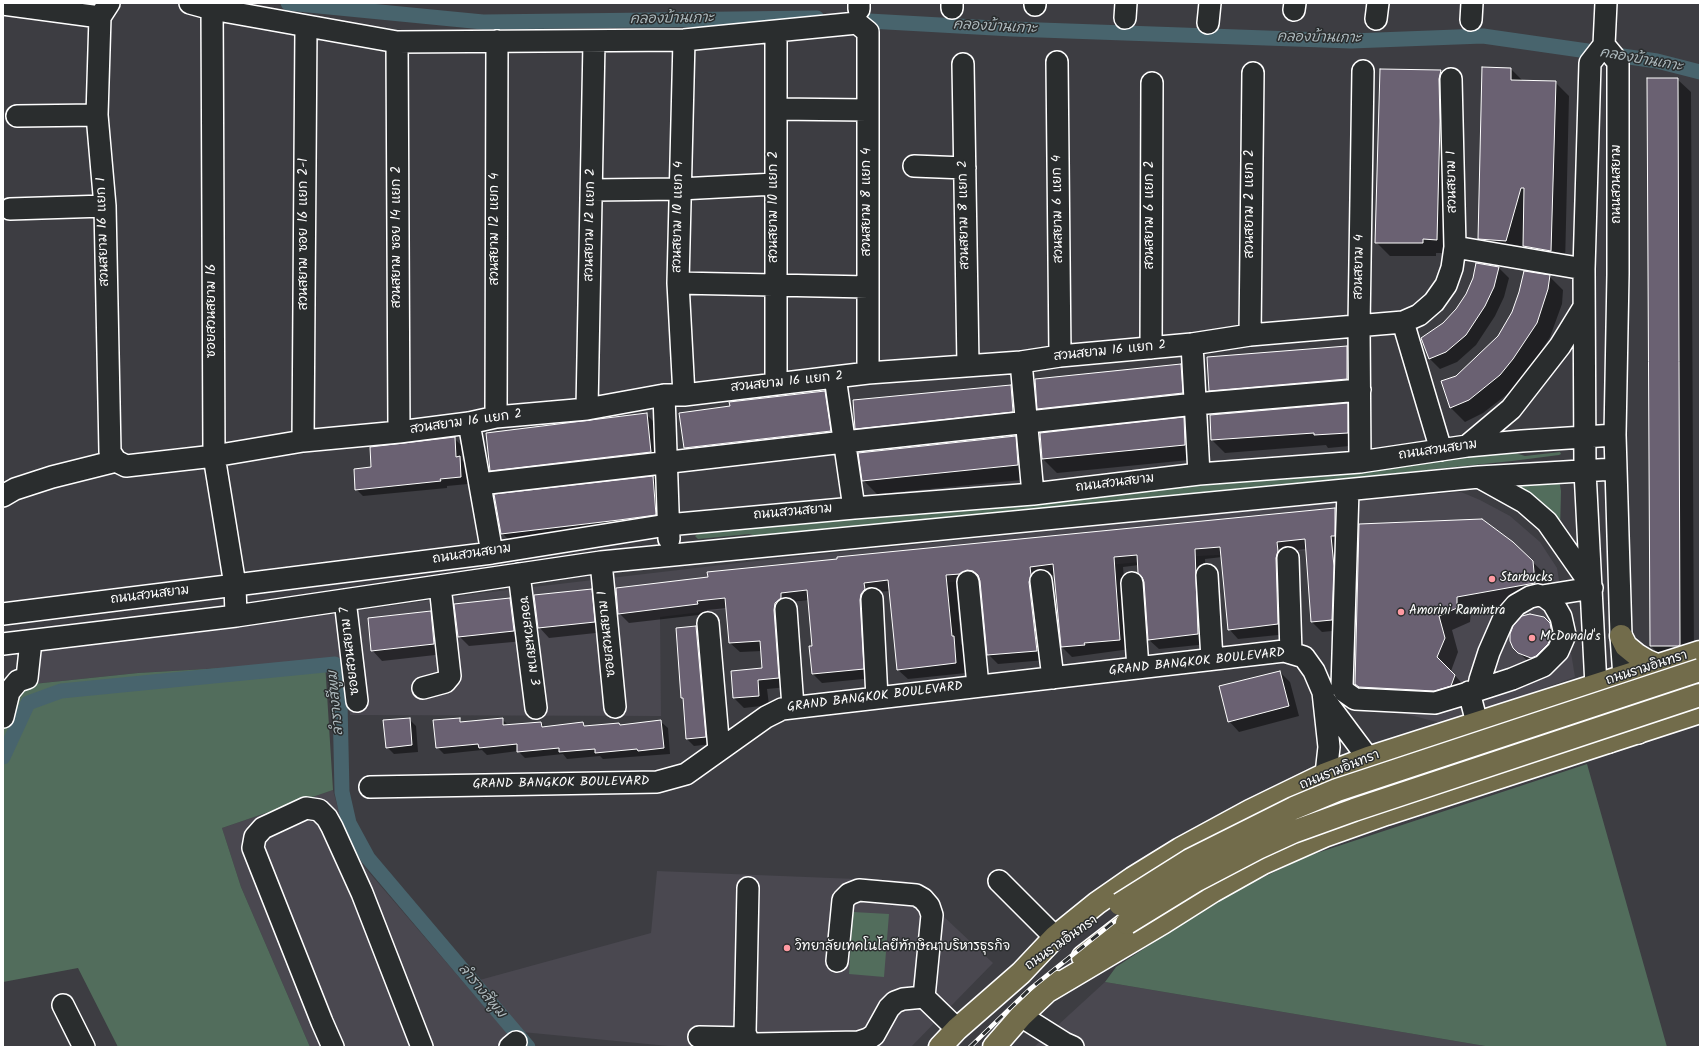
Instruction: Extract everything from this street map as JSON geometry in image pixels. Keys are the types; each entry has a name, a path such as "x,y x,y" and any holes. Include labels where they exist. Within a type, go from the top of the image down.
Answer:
{"highway":[{"path":"1620,636 1626,646 1637,655 1659,666"},
{"name":"ถนนรามอินทรา","path":"940,1047 957,1029 1021,973 1055,937 1097,903 1173,853 1250,810 1326,774 1368,758 1700,652"},
{"name":"ถนนรามอินทรา","path":"994,1047 1021,1016 1074,965 1123,914 1190,860 1262,823 1330,793 1700,670"},
{"name":"ถนนรามอินทรา","path":"1021,973 1123,914 1197,880 1258,848 1293,832 1354,810 1700,695"},
{"path":"1517,710 1548,713 1557,722 1559,742 1532,767"},
{"name":"ถนนรามอินทรา","path":"1046,992 1213,891 1263,863 1331,834 1700,712"}],"street":[{"path":"190,3 397,42 594,42 684,40 776,31"},
{"name":"ถนนสวนสยาม","path":"1606,3 1618,274 1615,469 1620,636 1624,677 1638,733"},
{"path":"3,4 105,10"},
{"name":"ซอยสวนสยาม 16","path":"212,6 214,456 235,585 236,616"},
{"name":"สวนสยาม 16 แยก 1","path":"105,10 97,115 104,206 110,452 116,461"},
{"name":"สวนสยาม 8 แยก 4","path":"776,31 857,23 868,32 868,373"},
{"name":"สวนสยาม ซอย 16 แยก 2-1","path":"303,441 306,26"},
{"name":"สวนสยาม 10 แยก 2","path":"776,31 776,383"},
{"name":"สวนสยาม 10 แยก 4","path":"670,556 667,525 667,462 674,395 684,40"},
{"name":"สวนสยาม ซอย 14 แยก 2","path":"397,42 399,432"},
{"name":"สวนสยาม 12 แยก 4","path":"496,417 497,42"},
{"name":"สวนสยาม 12 แยก 2","path":"587,409 594,42"},
{"path":"1608,50 1590,63 1584,307 1585,471 1596,686 1610,742"},
{"name":"สวนสยาม 6 แยก 4","path":"1058,62 1060,356"},
{"name":"สวนสยาม 8 แยก 2","path":"963,64 968,365"},
{"name":"สวนสยาม 4","path":"1360,462 1359,326 1363,71"},
{"name":"สวนสยาม 2 แยก 2","path":"1250,335 1252,73"},
{"name":"สวนสยาม 1","path":"1446,285 1452,268 1455,247 1451,79"},
{"name":"สวนสยาม 6 แยก 2","path":"1151,348 1152,83"},
{"path":"776,109 867,110"},
{"path":"17,116 97,115"},
{"path":"914,166 965,168"},
{"path":"592,190 680,189 775,184"},
{"path":"10,209 104,206"},
{"path":"1455,247 1584,269"},
{"path":"678,283 868,287"},
{"name":"สวนสยาม 16 แยก 2","path":"116,461 126,466 214,456 303,441 399,432 470,423 496,417 587,409 674,395 868,373 1021,362 1060,356 1192,344 1250,335 1403,322 1419,315 1434,302 1446,285"},
{"path":"1468,446 1511,409 1560,346 1584,307"},
{"path":"1403,322 1440,450"},
{"path":"1192,344 1199,474"},
{"path":"1021,362 1033,494"},
{"path":"835,377 854,508"},
{"path":"480,484 844,442 1195,404 1360,390"},
{"path":"470,423 492,553"},
{"name":"ถนนสวนสยาม","path":"3,614 492,553 667,525 1033,494 1199,474 1360,462 1468,446 1585,436 1615,435"},
{"path":"3,496 15,489 52,476 116,461"},
{"name":"ถนนสวนสยาม","path":"5,649 31,641 236,616 601,562 1479,477 1615,469"},
{"path":"1479,477 1524,502 1547,522 1592,586"},
{"path":"1348,490 1342,687 1345,692 1355,699 1436,703 1512,679 1543,666 1558,651 1564,635 1563,622 1556,607 1542,596"},
{"path":"1288,558 1291,653"},
{"name":"ซอยสวนสยาม 1","path":"601,562 615,707"},
{"name":"ซอยสวนสยาม 3","path":"519,574 536,708"},
{"path":"1207,575 1212,660"},
{"path":"1041,581 1053,678"},
{"path":"968,582 978,686"},
{"path":"1132,583 1138,668"},
{"path":"423,688 445,682 450,676 440,586"},
{"path":"1477,723 1474,691 1480,680 1489,652 1503,620 1512,609 1532,596 1542,596 1592,586"},
{"path":"872,599 877,698"},
{"name":"ซอยสวนสยาม 7","path":"345,600 357,701"},
{"path":"786,609 794,707"},
{"path":"708,623 719,750"},
{"path":"3,717 9,692 18,681 27,678 29,674 31,641"},
{"name":"GRAND BANGKOK BOULEVARD","path":"370,788 657,782 686,774 766,717 782,708 1284,651 1304,657 1314,671 1323,692 1329,747 1326,774"},
{"name":"GRAND BANGKOK BOULEVARD","path":"1324,699 1368,758"},
{"path":"1329,747 1354,738"},
{"path":"333,1047 253,848 255,837 264,828 306,808 319,810 327,818 332,827 362,893 422,1047"},
{"path":"999,880 1055,937"},
{"path":"748,888 745,1033 749,1042 755,1044 859,1042 874,1035 889,1008 895,1002 903,999 924,997 957,1029"},
{"path":"836,961 843,900 849,894 859,890 916,895 929,906 932,915 924,997"},
{"path":"63,1006 84,1047"},
{"path":"1021,1016 1064,1043 1074,1047"},
{"path":"699,1037 747,1038"}],"shaded area":[{"path":"1461,492 1510,516 1540,542 1557,568 1575,677 1445,724 1331,695 1332,549 1199,556 1010,575 660,617 661,716 350,715 346,656 325,662 138,673 14,686 35,649 320,616 482,593 764,560 1328,503"},
{"path":"333,790 349,849 519,1047 310,1047 241,887 222,828"},
{"name":"วิทยาลัยเทคโนโลยีทักษิณาบริหารธุรกิจ","path":"657,871 906,881 993,963 911,1047 679,1047 522,1032 476,981 651,933"},
{"path":"1105,982 1491,1047 1034,1047"}],"green space":[{"path":"1505,450 1525,456 1560,452 1561,454 1512,461 767,539 749,534 698,539 695,536 698,534 836,519"},
{"path":"1559,479 1561,491 1560,531 1508,483"},
{"path":"325,662 333,790 222,828 241,887 310,1047 118,1047 78,968 3,982 3,732 14,686 138,673"},
{"path":"1587,764 1667,1047 1491,1047 1105,982 1116,967 1223,897 1305,857"},
{"path":"853,912 889,914 884,977 849,974"}],"building":[{"path":"1482,67 1511,68 1511,80 1556,81 1551,251 1523,246 1524,188 1521,188 1506,241 1478,239"},
{"path":"1380,69 1441,70 1439,79 1440,121 1437,240 1423,239 1423,243 1375,243"},
{"path":"1647,78 1678,78 1680,645 1678,646 1650,646"},
{"path":"1476,263 1499,267 1494,287 1485,306 1466,335 1446,352 1429,359 1421,338 1443,323 1456,309 1466,294 1473,278"},
{"path":"1524,271 1550,275 1548,289 1537,323 1513,359 1500,375 1469,400 1450,408 1441,381 1456,376 1498,336 1512,312"},
{"path":"1347,346 1347,379 1209,391 1207,357"},
{"path":"1181,364 1183,393 1037,409 1035,379"},
{"path":"1011,385 1013,412 855,429 853,400"},
{"path":"825,391 831,431 684,448 679,413 730,406 729,402"},
{"path":"1348,403 1348,433 1314,435 1314,433 1211,440 1210,415"},
{"path":"647,413 651,452 490,471 486,433"},
{"path":"1184,417 1185,445 1042,459 1040,433"},
{"path":"1016,436 1018,465 862,481 858,453"},
{"path":"455,437 456,457 460,456 461,477 440,479 441,481 355,490 354,469 371,467 370,447"},
{"path":"653,476 656,515 501,534 494,494"},
{"path":"1335,508 1335,536 1331,536 1334,566 1332,620 1311,622 1305,539 1277,542 1278,624 1228,630 1220,547 1195,549 1198,634 1148,640 1144,582 1138,573 1137,555 1114,557 1120,640 1084,643 1085,645 1061,647 1053,564 1030,567 1031,575 1029,582 1037,651 987,655 980,581 978,575 973,571 967,570 960,574 946,575 956,663 897,670 888,580 864,583 865,589 861,594 860,600 864,669 812,674 809,646 812,646 807,590 781,593 781,598 775,603 774,610 779,678 758,680 759,696 733,698 731,671 762,668 760,641 729,643 725,598 697,601 698,604 618,614 616,588 708,577 707,572 837,559 837,557"},
{"name":"Amorini Ramintra","path":"1482,519 1513,542 1533,561 1535,583 1457,597 1457,608 1439,616 1445,638 1437,657 1455,675 1451,686 1434,691 1359,687 1355,684 1359,524"},
{"path":"592,589 595,622 538,628 534,595"},
{"path":"510,598 514,631 458,637 454,604"},
{"path":"431,611 434,644 371,651 368,618"},
{"name":"McDonald's","path":"1530,614 1544,617 1550,623 1552,634 1548,644 1536,656 1531,658 1518,653 1513,648 1510,641 1510,634 1513,626 1522,616"},
{"path":"696,626 706,737 686,739 683,698 681,698 676,628"},
{"path":"1280,671 1289,706 1228,722 1219,686"},
{"path":"410,718 412,745 386,748 383,720"},
{"path":"460,718 460,722 503,718 503,725 541,722 542,727 583,722 584,726 619,723 620,725 661,720 664,748 595,753 595,749 559,752 559,748 517,752 517,744 479,748 478,744 436,748 433,720"}],"waterway":[{"name":"คลองบ้านเกาะ","path":"288,3 483,22 817,18"},
{"name":"คลองบ้านเกาะ","path":"851,20 1012,29 1351,41 1483,36 1657,61 1700,72"},
{"name":"ลำรางสีพูม","path":"3,757 28,703 61,691 335,664 340,702 342,792 349,823 368,858 528,1047"}],"railway":[{"path":"970,1047 1030,989 1111,924 1164,888 1219,857 1277,828 1336,804 1397,783 1700,684"}],"place":[{"name":"Starbucks","path":"1492,579"},
{"name":"Amorini Ramintra","path":"1401,612"},
{"name":"McDonald's","path":"1532,638"},
{"name":"วิทยาลัยเทคโนโลยีทักษิณาบริหารธุรกิจ","path":"787,948"}]}
